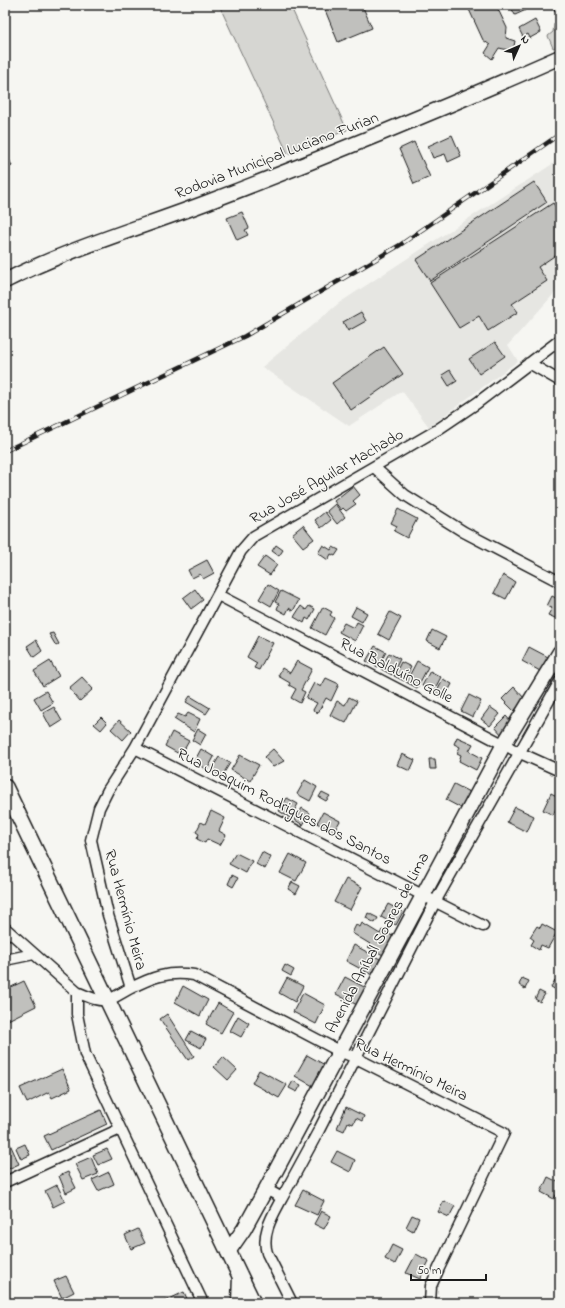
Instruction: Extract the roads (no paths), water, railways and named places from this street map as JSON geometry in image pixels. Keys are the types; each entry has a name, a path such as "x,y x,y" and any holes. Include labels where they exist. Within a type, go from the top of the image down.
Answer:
{"main road":[{"path":"5,787 109,1000 253,1303"}],"street":[{"name":"Rodovia Municipal Luciano Furian","path":"5,281 82,247 207,203 362,141 560,57"},
{"name":"Rua José Aguilar Machado","path":"91,840 99,808 108,790 135,748 241,551 254,536 437,430 477,403 560,340"},
{"path":"529,363 560,381"},
{"path":"374,467 405,495 457,528 560,582"},
{"name":"Rua Balduíno Golle","path":"218,595 518,752 560,771"},
{"name":"Avenida Aníbal Soares de Lima","path":"292,1303 267,1253 265,1245 269,1223 319,1130 504,744 560,652"},
{"name":"Avenida Aníbal Soares de Lima","path":"228,1252 244,1229 339,1051 560,681"},
{"name":"Rua Joaquim Rodrigues dos Santos","path":"135,748 483,926"},
{"name":"Rua Hermínio Meira","path":"91,840 108,915 131,988"},
{"path":"5,928 77,992 91,998 109,1000"},
{"path":"5,960 34,954"},
{"name":"Rua Hermínio Meira","path":"109,1000 131,988 166,973 179,972 194,975 339,1051 354,1057 504,1133 431,1286 430,1303"},
{"path":"77,992 77,1014 85,1054 203,1303"},
{"path":"5,1182 120,1129"},
{"path":"266,1189 282,1198"},
{"path":"237,1303 238,1273"}],"railway":[{"path":"5,451 245,336 400,245 560,134"}]}
